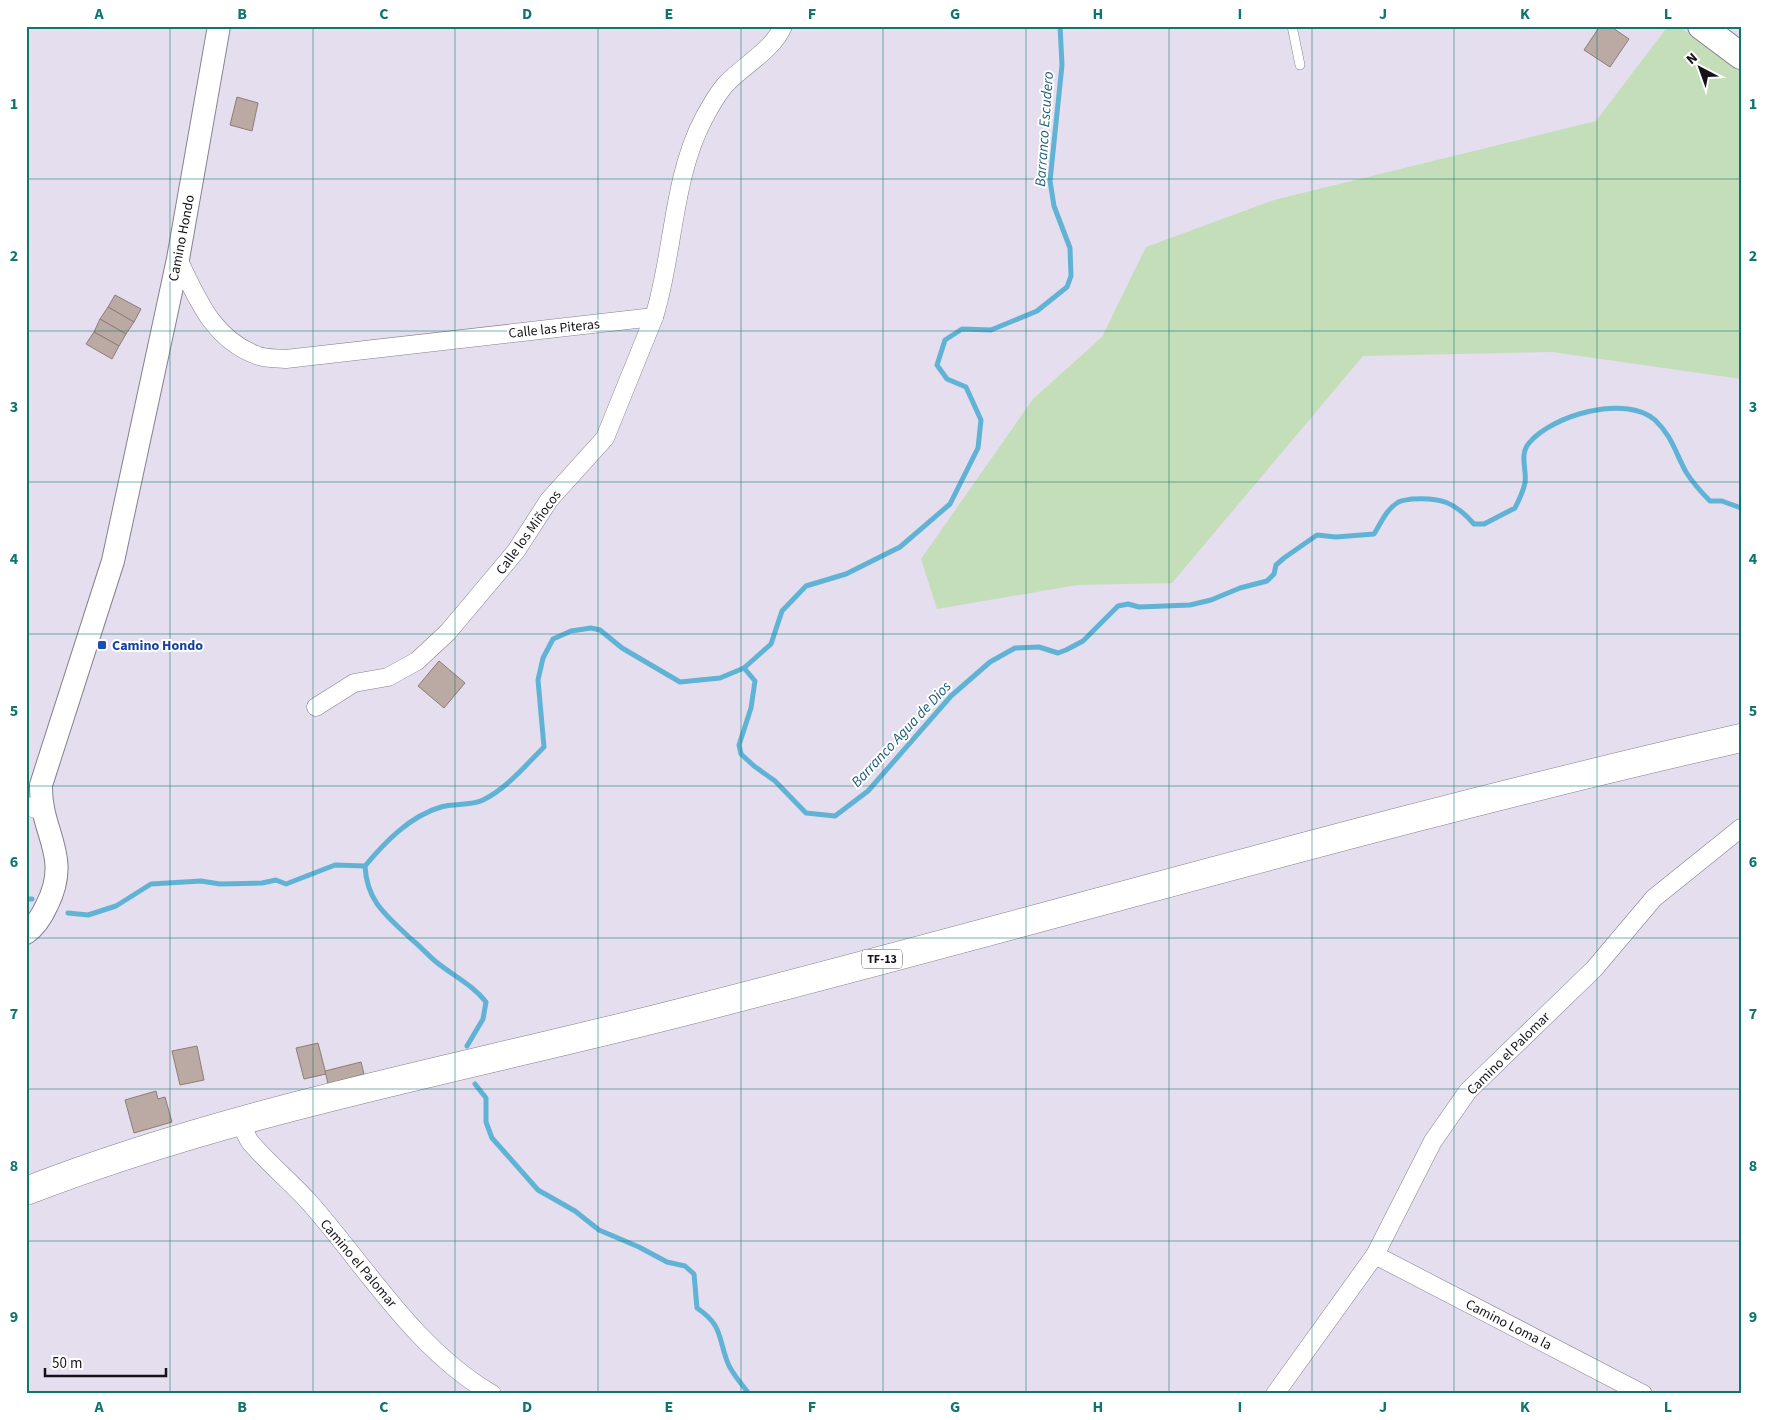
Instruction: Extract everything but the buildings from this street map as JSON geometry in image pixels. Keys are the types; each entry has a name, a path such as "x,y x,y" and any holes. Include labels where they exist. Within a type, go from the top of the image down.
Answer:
{"main road":[{"path":"1701,26 1741,56"},
{"name":"TF-13","path":"26,1191 94,1164 239,1119 680,1013 1431,812 1741,738"}],"street":[{"name":"Camino Hondo","path":"26,933 41,917 56,887 58,873 57,858 34,808 113,561 178,259 218,26"},
{"path":"654,317 659,300 672,225 692,144 704,117 726,83 762,52 783,26"},
{"name":"Calle las Piteras","path":"178,259 204,312 220,334 256,356 279,358 654,317"},
{"name":"Calle los Miñocos","path":"316,707 354,683 388,677 417,661 448,632 469,608 516,551 548,500 604,438 654,317"},
{"name":"Camino el Palomar","path":"1275,1394 1375,1255 1433,1141 1468,1090 1594,969 1654,898 1741,828"},
{"name":"Camino el Palomar","path":"239,1119 250,1142 309,1202 370,1278 420,1335 444,1359 492,1394"},
{"name":"Camino Loma la","path":"1375,1255 1643,1394"}],"lane":[{"path":"1292,26 1300,65"}],"green space":[{"path":"1668,26 1678,26 1741,69 1741,379 1552,352 1363,356 1172,583 1077,585 937,609 921,559 1033,399 1102,337 1146,247 1274,200 1596,121"}],"waterway":[{"name":"Barranco Escudero","path":"68,913 88,915 116,906 151,884 201,881 220,884 262,883 276,880 286,884 335,865 365,866 390,839 409,823 441,807 483,800 500,790 544,747 538,680 543,658 553,639 571,631 591,628 600,630 622,648 680,682 720,678 744,668 771,644 782,611 806,586 846,574 900,547 950,504 978,448 981,420 966,387 947,379 937,365 945,340 962,329 991,330 1037,311 1067,287 1071,276 1070,248 1054,206 1050,181 1062,65 1060,26"},
{"name":"Barranco Agua de Dios","path":"744,668 755,681 751,708 739,745 741,754 775,781 806,813 835,816 868,791 951,696 990,662 1015,648 1039,647 1058,653 1083,641 1118,606 1128,604 1139,607 1190,605 1267,581 1274,574 1276,565 1317,535 1336,537 1374,534 1390,509 1402,501 1412,499 1439,500 1453,506 1474,524 1484,524 1515,508 1525,483 1524,452 1529,443 1554,424 1571,417 1608,408 1642,412 1661,426 1673,444 1686,472 1710,501 1722,501 1741,508"},
{"path":"365,866 374,899 386,915 435,961 469,985 486,1002 483,1019 467,1046"},
{"name":"Barranco Agua de Dios","path":"26,899 32,899"},
{"path":"475,1084 486,1098 486,1122 492,1138 538,1190 575,1211 599,1230 639,1247 667,1262 685,1266 694,1274 697,1308 715,1326 729,1365 749,1394"}],"place":[{"name":"Camino Hondo","path":"102,645"}]}
